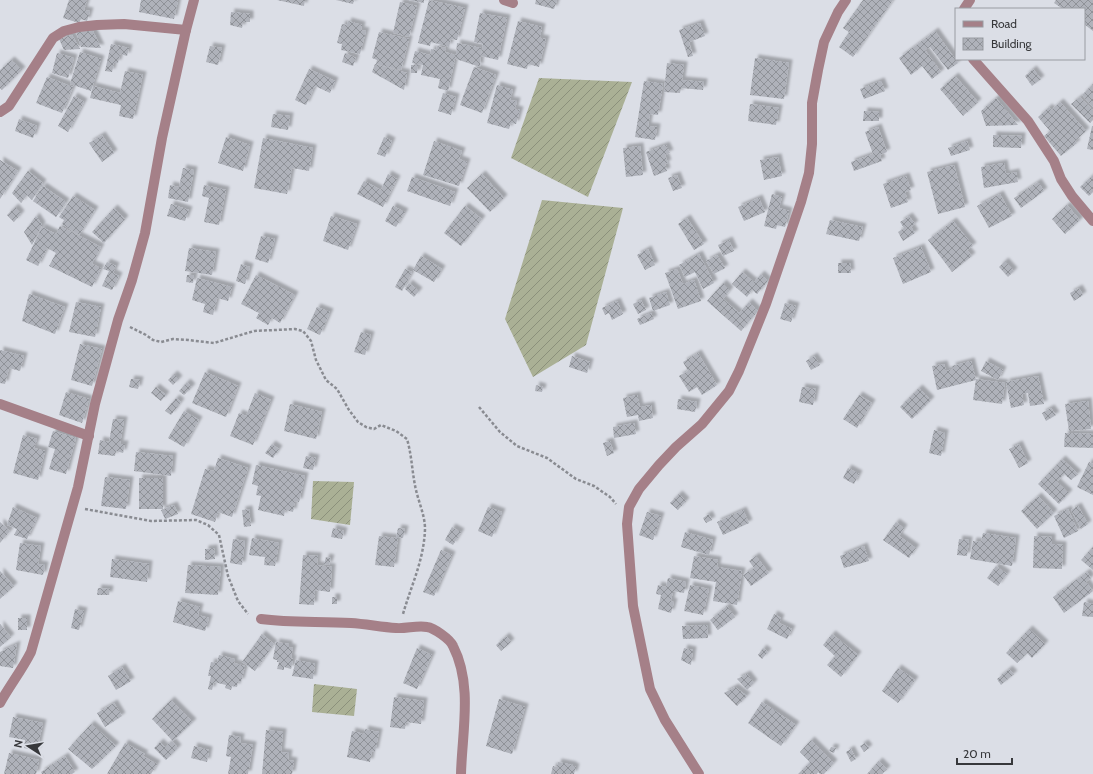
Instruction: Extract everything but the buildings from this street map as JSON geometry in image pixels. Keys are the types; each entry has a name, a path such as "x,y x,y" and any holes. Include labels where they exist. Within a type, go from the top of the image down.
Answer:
{"street":[{"path":"0,703 10,685 24,666 31,652 73,507 95,404 118,320 132,280 145,233 162,138 194,0"},
{"path":"699,774 665,720 650,689 633,606 627,524 629,507 639,489 676,447 702,424 729,391 739,371 766,304 801,202 809,173 812,144 812,103 824,42 838,12 846,0"},
{"path":"0,112 9,106 53,38 64,31 79,27 124,24 186,30"},
{"path":"974,60 1028,121 1054,160 1061,179 1072,196 1093,221"},
{"path":"0,404 89,436"},
{"path":"261,619 277,621 352,623 399,628 428,627 442,635 453,644 460,663 464,684 465,713 461,774"}],"path":[{"path":"118,320 153,340 161,342 173,339 214,343 254,331 295,329 303,331 311,341 316,360 326,380 337,389 358,422 366,427 374,429 381,425 386,426 407,439 425,527 419,568 407,599 399,628"},
{"path":"479,407 500,432 517,446 547,458 576,479 594,486 610,497 628,516"},
{"path":"73,507 152,521 196,520 208,525 219,535 228,576 238,601 246,613 261,619"}],"green space":[{"path":"539,78 632,82 588,197 511,158"},
{"path":"542,200 623,208 586,345 533,377 505,319"},
{"path":"313,481 354,482 350,525 311,519"},
{"path":"314,684 357,689 354,716 312,712"}]}
